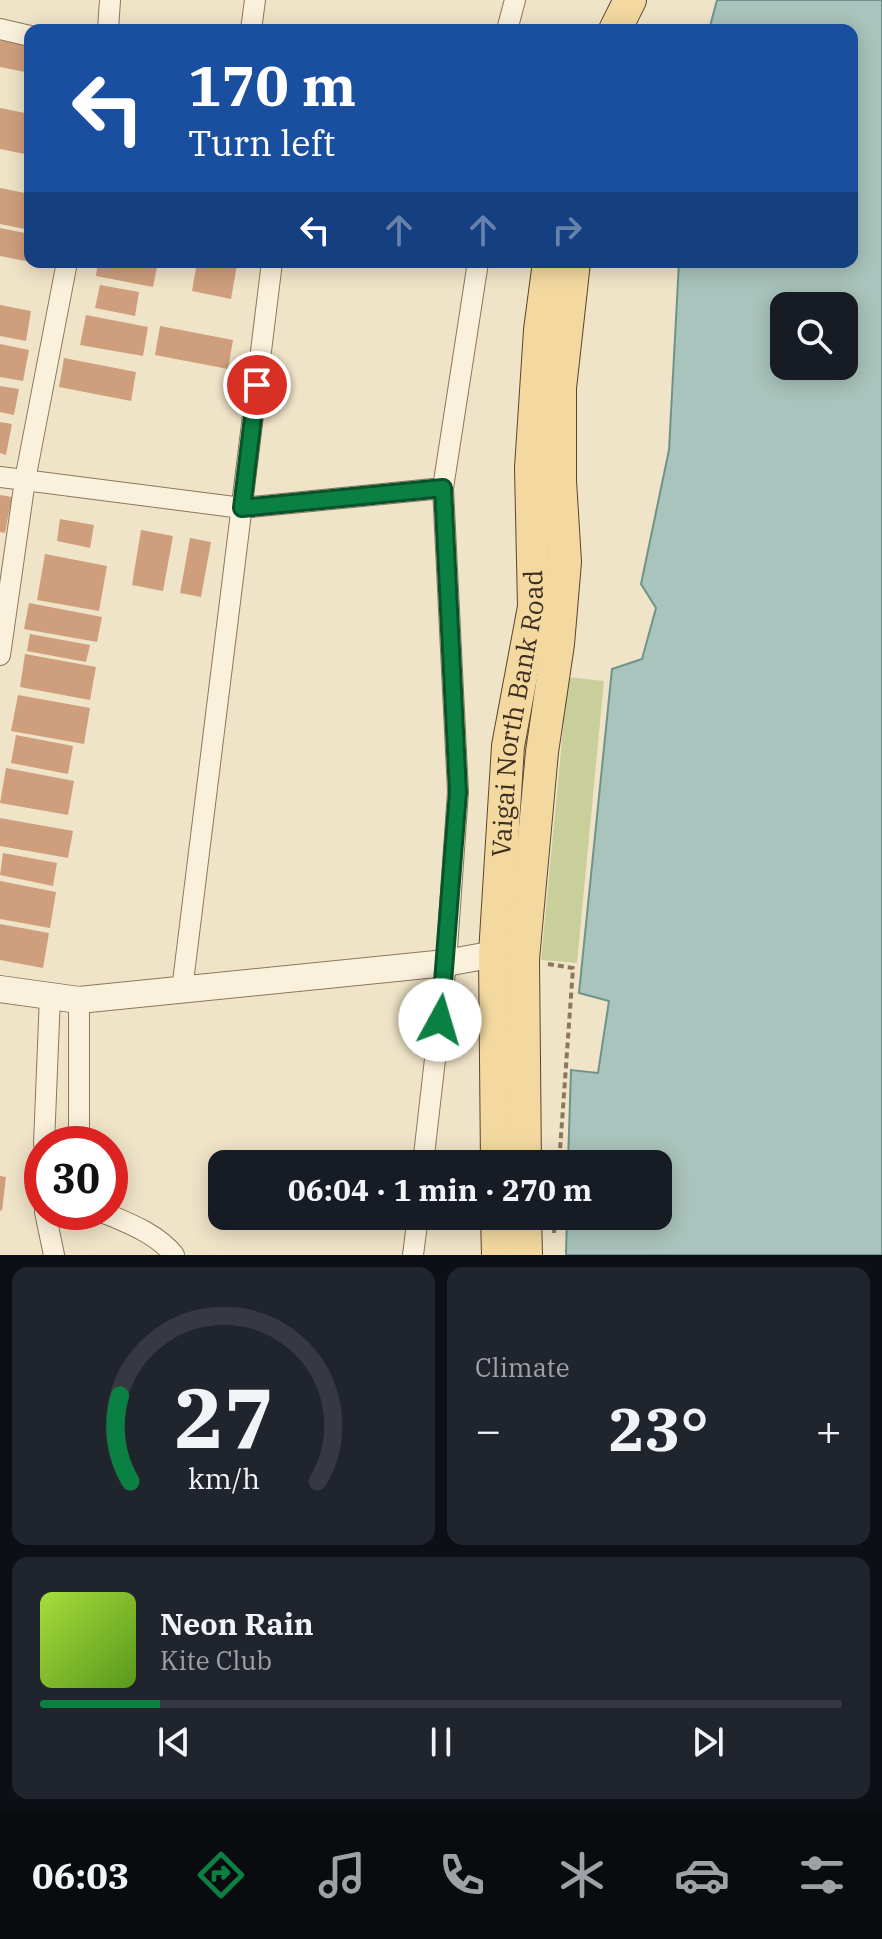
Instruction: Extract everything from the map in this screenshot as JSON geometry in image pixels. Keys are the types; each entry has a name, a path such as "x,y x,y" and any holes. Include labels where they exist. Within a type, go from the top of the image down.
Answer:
{"main road":[{"path":"595,24 606,0"},
{"path":"618,24 630,0"},
{"name":"Vaigai North Bank Road","path":"498,1150 509,957 508,746 534,607 531,468 540,330 548,268"},
{"name":"Vaigai North Bank Road","path":"524,1150 509,957 558,644 565,562 560,481 560,388 573,268"},
{"path":"497,1230 498,1255"},
{"path":"525,1230 526,1255"}],"street":[{"path":"108,24 110,0"},
{"path":"252,24 255,0"},
{"path":"509,24 515,0"},
{"path":"0,29 24,35"},
{"path":"0,655 25,480 66,268"},
{"path":"182,990 271,268"},
{"path":"425,1150 446,963 458,792 443,488 477,268"},
{"path":"0,477 242,508 443,488"},
{"path":"0,989 79,1000 509,957"},
{"path":"45,1126 50,996"},
{"path":"79,1000 79,1126"},
{"path":"128,1223 166,1245 174,1255"},
{"path":"49,1230 54,1255"},
{"path":"413,1255 416,1230"}],"green space":[{"path":"568,677 604,681 577,963 541,960"}],"water":[{"path":"717,0 882,0 882,1255 566,1255 567,1230 672,1230 672,1150 568,1150 571,1070 598,1073 609,1001 579,993 612,669 642,659 656,608 641,584 669,450 679,268 858,268 858,24 711,24"}],"building":[{"path":"0,40 24,45 24,72 0,67"},
{"path":"0,108 24,113 24,154 0,149"},
{"path":"0,188 24,193 24,229 0,224"},
{"path":"0,228 24,233 24,261 0,256"},
{"path":"97,268 157,268 153,287 96,276"},
{"path":"196,268 236,268 231,299 192,291"},
{"path":"100,285 139,292 135,316 95,308"},
{"path":"0,305 31,311 26,341 0,336"},
{"path":"86,315 148,327 143,356 80,345"},
{"path":"160,326 233,340 228,369 155,355"},
{"path":"0,344 29,350 23,381 0,377"},
{"path":"64,358 136,372 131,401 59,387"},
{"path":"0,386 19,389 14,415 0,412"},
{"path":"0,422 12,424 6,455 0,453"},
{"path":"0,495 12,497 5,533 0,532"},
{"path":"60,519 94,525 90,548 57,541"},
{"path":"141,530 173,536 163,591 132,585"},
{"path":"190,538 211,542 201,597 180,593"},
{"path":"45,554 107,566 99,611 37,600"},
{"path":"29,603 102,617 97,642 24,629"},
{"path":"30,634 90,645 86,662 27,651"},
{"path":"25,654 96,667 90,700 20,687"},
{"path":"18,695 90,708 84,744 11,731"},
{"path":"16,735 73,746 68,774 11,763"},
{"path":"6,768 74,781 68,815 0,803"},
{"path":"0,818 73,831 68,858 0,846"},
{"path":"3,853 57,863 53,886 0,875"},
{"path":"0,881 56,892 50,928 0,919"},
{"path":"0,924 49,933 43,968 0,960"},
{"path":"0,1176 6,1177 2,1211 0,1210"}],"route":[{"path":"257,385 242,508 443,488 458,792 440,1020"}]}
